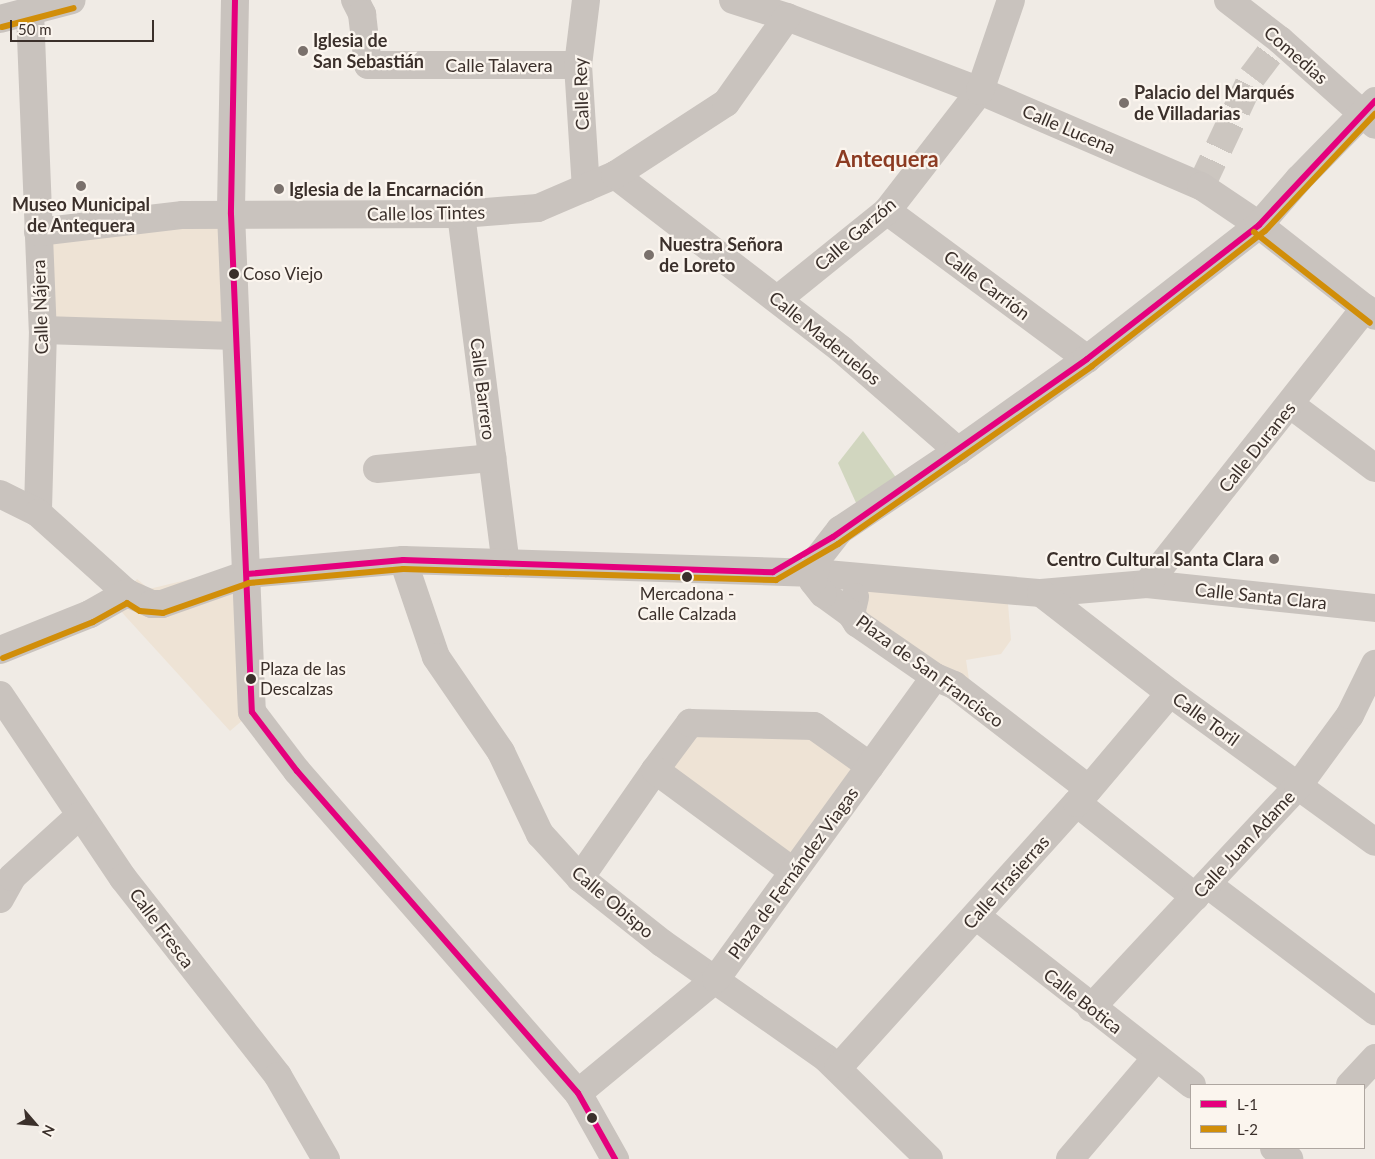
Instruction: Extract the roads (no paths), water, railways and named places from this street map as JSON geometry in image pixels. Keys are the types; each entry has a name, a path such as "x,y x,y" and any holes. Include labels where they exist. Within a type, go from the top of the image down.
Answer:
{"street":[{"path":"0,19 72,0"},
{"path":"235,0 231,214 252,712 297,771 578,1093 613,1158"},
{"name":"Calle Talavera","path":"355,0 362,14 368,65 578,65"},
{"name":"Calle Rey","path":"586,0 578,65 586,188"},
{"name":"Calle Lucena","path":"734,0 788,17 980,91 1200,186 1259,225 1370,312"},
{"name":"Calle Garzón","path":"778,299 887,211 980,91 1010,0"},
{"name":"Comedias","path":"1228,0 1258,8 1371,113"},
{"name":"Calle Nájera","path":"30,12 43,330 38,512"},
{"name":"Calle los Tintes","path":"38,232 183,215 461,214 538,208 615,175 726,103 788,17"},
{"path":"773,572 833,537 1087,359 1259,225 1371,113"},
{"name":"Calle Maderuelos","path":"615,175 778,299 958,451"},
{"name":"Calle Carrión","path":"887,211 1087,359"},
{"name":"Calle Barrero","path":"461,214 506,563"},
{"name":"Calle Duranes","path":"1147,584 1291,405 1370,312"},
{"path":"43,330 235,336"},
{"path":"1291,405 1375,468"},
{"path":"377,469 492,458"},
{"path":"0,494 38,512 127,593 142,602 162,604 247,574 403,560 815,573 1041,593 1147,584"},
{"path":"833,537 818,558 813,582 823,594 851,614"},
{"name":"Calle Obispo","path":"403,560 436,657 501,752 540,834 580,878 662,943 716,979 838,1068 929,1159"},
{"name":"Plaza de San Francisco","path":"868,578 855,595 851,614 858,623 935,677 954,685 1083,796 1201,890 1375,1011"},
{"name":"Calle Santa Clara","path":"1147,584 1375,608"},
{"path":"0,650 90,614 127,593"},
{"name":"Calle Toril","path":"1041,593 1170,693 1375,842"},
{"name":"Calle Juan Adame","path":"1091,1008 1298,786 1350,715 1375,664"},
{"name":"Plaza de Fernández Viagas","path":"578,1093 716,979 935,677"},
{"name":"Calle Trasierras","path":"838,1068 1083,796 1170,693"},
{"name":"Calle Fresca","path":"0,695 79,816 129,886 278,1076 326,1159"},
{"path":"580,878 690,723 814,726 870,766"},
{"path":"655,770 794,872"},
{"path":"0,899 12,877 79,816"},
{"name":"Calle Botica","path":"976,916 1091,1008 1191,1084"},
{"path":"1070,1159 1156,1058"},
{"path":"1351,1084 1375,1058"}],"tunnel":[{"path":"1201,186 1252,77 1280,40"}],"place":[{"name":"Iglesia de San Sebastián","path":"303,51"},
{"name":"Palacio del Marqués de Villadarias","path":"1124,103"},
{"name":"Museo Municipal de Antequera","path":"81,186"},
{"name":"Iglesia de la Encarnación","path":"279,189"},
{"name":"Nuestra Señora de Loreto","path":"649,255"},
{"name":"Coso Viejo","path":"234,274"},
{"name":"Centro Cultural Santa Clara","path":"1274,559"},
{"name":"Mercadona - Calle Calzada","path":"687,577"},
{"name":"Plaza de las Descalzas","path":"251,679"}],"district":[{"name":"Antequera","path":"887,159"}]}
